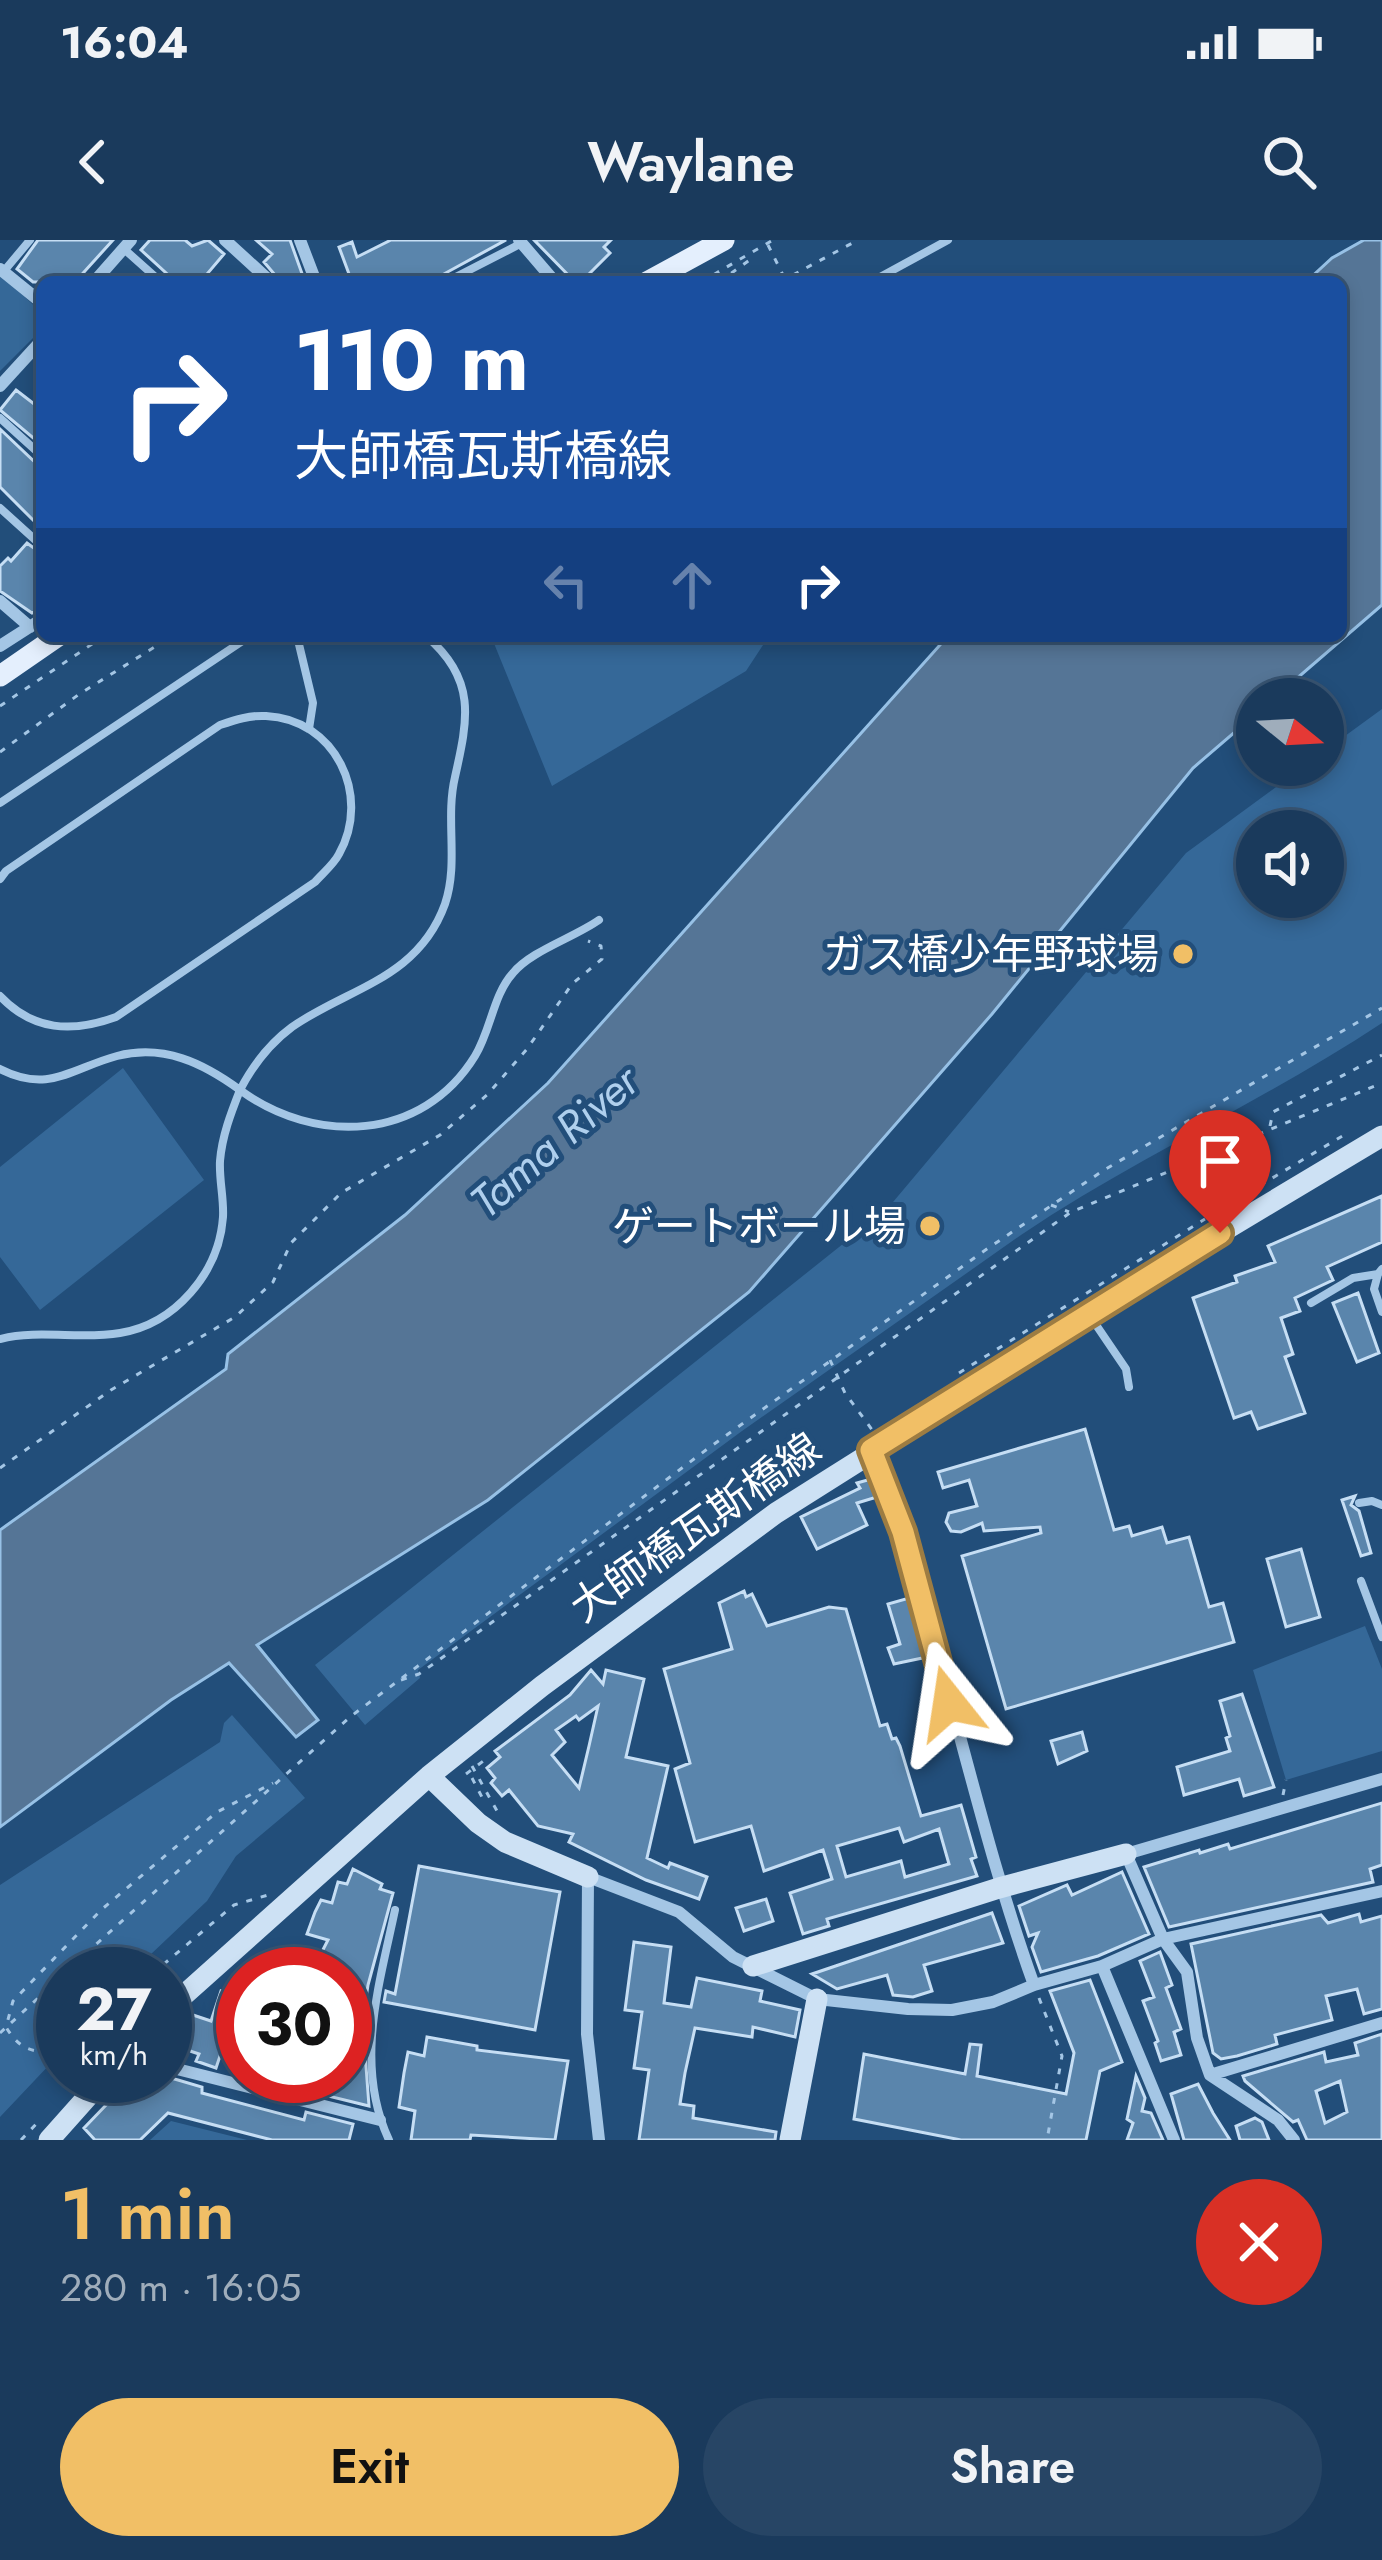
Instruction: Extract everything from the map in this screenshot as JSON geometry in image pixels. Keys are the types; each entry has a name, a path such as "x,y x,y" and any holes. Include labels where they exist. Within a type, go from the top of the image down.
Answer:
{"main road":[{"path":"658,276 724,240"},
{"path":"0,676 49,642"}],"street":[{"path":"225,240 264,276"},
{"path":"314,276 302,244 322,240"},
{"path":"521,242 550,276"},
{"path":"99,276 127,244"},
{"path":"2,270 36,298"},
{"path":"1,384 36,346"},
{"path":"29,354 36,360"},
{"path":"0,601 36,623 0,646"},
{"name":"大師橋瓦斯橋線","path":"192,1988 429,1776 872,1441 1382,1136"},
{"path":"872,1441 903,1532 999,1888 1034,1985"},
{"path":"429,1776 505,1842 679,1912 733,1957 818,1999 952,2010 993,2002 1102,1966 1163,1940 1382,1891"},
{"path":"753,1966 999,1888 1382,1779"},
{"path":"1126,1854 1163,1940 1187,1972 1197,2038 1210,2075 1278,2120 1294,2140"},
{"path":"588,1877 587,2034 599,2140"},
{"path":"1102,1966 1174,2140"},
{"path":"790,2140 818,1999"},
{"path":"1210,2075 1382,2023"},
{"path":"192,2073 380,2120"},
{"path":"49,2140 66,2131 86,2103"}],"lane":[{"path":"2,270 30,240"},
{"path":"882,276 948,240"},
{"path":"457,276 521,242"},
{"path":"127,244 156,276"},
{"path":"0,418 36,451"},
{"path":"0,508 36,541"},
{"path":"0,803 241,642"},
{"path":"298,642 313,703 309,729"},
{"path":"0,1339 33,1333 124,1333 155,1321 183,1302 205,1273 219,1238 222,1145 240,1090 258,1059 290,1029 363,992 404,962 430,932 445,905 452,860 453,786 467,728 467,707 452,664 432,642"},
{"path":"0,879 220,724 268,716 309,729 341,760 350,780 349,828 338,856 315,882 116,1017 90,1026 44,1025 22,1015 0,996"},
{"path":"0,1069 31,1080 49,1080 121,1054 148,1052 194,1061 277,1114 311,1125 358,1128 404,1116 437,1098 463,1073 484,1040 511,974 525,960 599,920"},
{"path":"1311,1303 1353,1278 1380,1271 1382,1312"},
{"path":"1089,1315 1126,1369 1129,1387"},
{"path":"1359,1503 1382,1505"},
{"path":"1361,1581 1382,1637"},
{"path":"388,2140 369,2054 395,1910"}],"path":[{"path":"790,276 858,240"},
{"path":"711,276 767,242 781,276"},
{"path":"727,276 751,259 751,253"},
{"path":"0,706 95,642"},
{"path":"0,752 163,642"},
{"path":"0,1468 127,1379 236,1317 273,1282 291,1243 340,1193 431,1141 470,1111 527,1048 572,984 602,958 597,943 581,945"},
{"path":"93,1947 394,1683 830,1360 1051,1205 1382,1008"},
{"path":"1270,1128 1273,1112 1382,1055"},
{"path":"394,1683 418,1674 1071,1212 1382,1083"},
{"path":"1051,1205 1071,1212"},
{"path":"830,1360 872,1441"},
{"path":"463,1755 472,1765 500,1817 495,1820 469,1776 486,1760 483,1755 472,1765"},
{"path":"6,2026 13,2001 101,1910 217,1813 280,1779"},
{"path":"1282,1797 1286,1780"},
{"path":"184,1947 234,1905 272,1894"},
{"path":"1034,1985 1062,2056 1047,2140"},
{"path":"0,2033 36,1999"},
{"path":"6,2026 19,2044 36,2052"}],"shaded area":[{"path":"0,274 36,307 36,335 0,371"},
{"path":"493,642 765,642 746,671 552,786"},
{"path":"1382,709 1382,1023 1021,1235 742,1431 418,1670 420,1678 365,1725 315,1665 888,1208 1186,853 1236,816 1236,918 1344,918 1344,810 1245,810 1277,786 1344,786 1344,737"},
{"path":"123,1068 204,1180 40,1310 0,1257 0,1167"},
{"path":"1365,1626 1382,1669 1382,1751 1286,1780 1253,1670"},
{"path":"232,1715 305,1798 236,1856 207,1901 158,1947 36,1947 36,2079 0,2117 0,1885 220,1742 224,1723"},
{"path":"171,2121 247,2140 150,2140"}],"water":[{"path":"1364,240 1382,240 1382,605 1347,635 1347,276 1312,276"},
{"name":"Tama River","path":"943,642 1339,642 1297,678 1236,678 1236,731 1193,768 992,1014 749,1292 488,1500 257,1645 318,1720 296,1737 229,1663 171,1700 0,1827 0,1530 226,1369 228,1354 405,1215 548,1083"}],"building":[{"path":"38,240 113,240 80,276 36,276 33,282 17,269"},
{"path":"150,240 185,240 192,246 208,240 224,254 209,276 169,276 141,250"},
{"path":"256,240 290,240 303,276 276,276 264,262 272,254"},
{"path":"391,240 506,240 441,276 350,276 339,247 352,242 357,257"},
{"path":"534,240 611,240 604,247 610,253 587,276 569,276"},
{"path":"16,390 36,405 36,440 0,410"},
{"path":"0,429 36,463 36,523 0,487"},
{"path":"27,543 36,550 36,611 0,591 0,566 8,558 11,561"},
{"path":"1382,1196 1382,1242 1327,1267 1333,1280 1295,1298 1300,1311 1281,1318 1293,1354 1285,1357 1305,1413 1258,1429 1251,1412 1234,1418 1193,1298 1275,1262 1268,1246"},
{"path":"1358,1293 1379,1353 1357,1362 1333,1303"},
{"path":"1085,1429 1114,1530 1129,1526 1132,1536 1162,1527 1167,1543 1189,1537 1209,1607 1223,1603 1234,1642 1006,1709 962,1556 1041,1533 1040,1527 984,1531 982,1523 951,1531 946,1522 949,1513 977,1506 969,1480 943,1488 938,1472"},
{"path":"871,1479 877,1497 857,1503 867,1525 817,1549 801,1517"},
{"path":"1355,1496 1351,1505 1359,1511 1371,1553 1361,1556 1342,1500"},
{"path":"1301,1549 1320,1617 1286,1627 1267,1559"},
{"path":"744,1591 746,1597 752,1594 767,1626 829,1607 846,1609 880,1726 887,1724 900,1746 921,1816 961,1805 977,1876 827,1919 829,1926 803,1934 790,1893 832,1879 823,1850 764,1871 751,1826 695,1842 675,1769 690,1763 664,1669 732,1649 719,1603","holes":["899,1828 904,1842 939,1829 949,1864 905,1877 901,1861 846,1877 837,1846"]},
{"path":"909,1598 927,1657 894,1664 888,1648 900,1644 888,1604"},
{"path":"591,1670 603,1684 606,1670 644,1679 626,1757 668,1766 647,1858 707,1877 699,1899 646,1880 569,1842 573,1834 538,1826 509,1790 502,1796 491,1783 495,1778 487,1768 500,1757 495,1751 570,1695","holes":["598,1706 579,1788 552,1755 565,1742 556,1730"]},
{"path":"1242,1694 1274,1787 1244,1796 1239,1779 1184,1795 1177,1767 1230,1751 1220,1701"},
{"path":"1082,1732 1087,1751 1058,1764 1051,1741"},
{"path":"1382,1803 1382,1865 1370,1869 1373,1882 1169,1927 1144,1867 1199,1850 1228,1844 1230,1849"},
{"path":"419,1866 560,1892 535,2030 384,2002 386,1991 395,1994"},
{"path":"353,1869 393,1893 372,1970 372,1947 324,1947 328,1940 307,1934 321,1900 332,1903 338,1882 347,1884"},
{"path":"1122,1872 1149,1934 1098,1956 1041,1972 1032,1947 1038,1933 1029,1936 1019,1906 1067,1885 1072,1895"},
{"path":"766,1899 773,1921 744,1931 736,1908"},
{"path":"992,1913 1003,1943 924,1965 932,1991 913,1997 893,1995 887,1975 837,1989 812,1974"},
{"path":"1359,1914 1361,1922 1382,1916 1382,2009 1364,2014 1357,1989 1326,1996 1332,2020 1275,2035 1277,2044 1237,2056 1221,2059 1213,2053 1191,1944 1321,1915 1328,1923"},
{"path":"634,1942 671,1947 664,2003 691,2007 697,1978 762,1991 760,2001 800,2010 795,2037 753,2027 752,2037 695,2028 685,2073 680,2104 694,2106 693,2118 776,2132 775,2140 639,2140 649,2070 634,2068 642,2012 625,2010"},
{"path":"1160,1952 1172,1985 1166,1988 1181,2029 1174,2032 1181,2055 1161,2061 1143,2001 1154,1997 1140,1961"},
{"path":"1090,1980 1122,2062 1100,2071 1086,2140 961,2140 854,2119 864,2054 965,2074 970,2044 981,2045 977,2076 1066,2094 1074,2053 1050,1991"},
{"path":"216,2006 216,2068 196,2061 199,2054 192,2052 193,2015 211,2021"},
{"path":"1382,2034 1382,2140 1307,2140 1298,2120 1293,2122 1243,2076 1324,2052 1326,2062 1358,2055 1355,2043","holes":["1340,2081 1347,2112 1325,2123 1316,2091"]},
{"path":"427,2037 477,2046 477,2050 568,2061 555,2140 471,2135 470,2140 411,2140 415,2111 399,2107 404,2073 408,2052 424,2056"},
{"path":"1136,2076 1145,2098 1142,2111 1151,2113 1163,2140 1127,2140"},
{"path":"192,2084 216,2097 216,2103 240,2103 304,2120 306,2112 353,2124 349,2140 272,2140 168,2113 140,2140 95,2140 84,2128 108,2103 192,2103"},
{"path":"1198,2084 1230,2140 1184,2140 1171,2094"},
{"path":"1255,2118 1262,2122 1269,2140 1240,2140 1236,2126"}],"place":[{"name":"ガス橋少年野球場","path":"1183,954"},
{"name":"ゲートボール場","path":"930,1226"}],"route":[{"path":"949,1703 903,1532 871,1450 1220,1233"}]}
